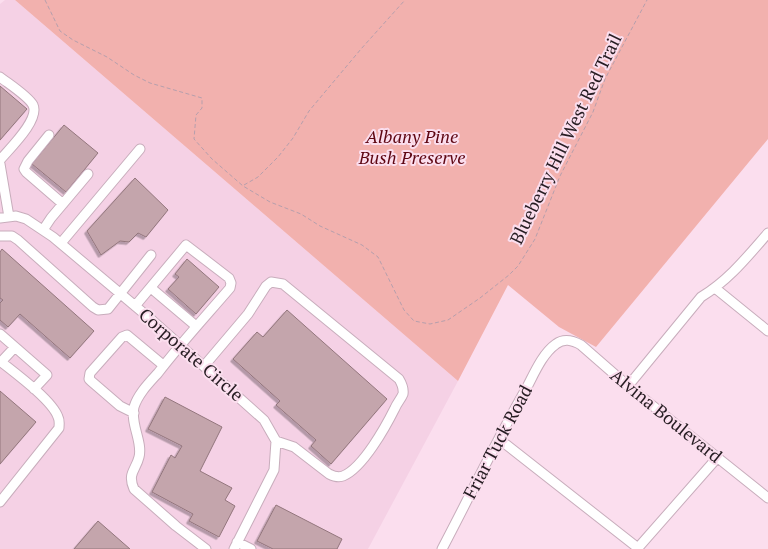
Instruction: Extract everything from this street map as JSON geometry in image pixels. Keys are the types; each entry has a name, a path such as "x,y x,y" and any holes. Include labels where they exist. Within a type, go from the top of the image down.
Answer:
{"street":[{"path":"0,77 28,99 33,105 34,115 29,125 0,162 4,218"},
{"path":"49,135 28,161 24,169 63,204"},
{"path":"61,243 140,149"},
{"path":"43,230 88,174"},
{"name":"Corporate Circle","path":"4,218 16,216 26,219 61,243 264,420 276,441"},
{"path":"628,386 701,297 734,272 768,233"},
{"path":"0,236 12,236 18,240 98,310 108,309 151,255"},
{"path":"135,306 186,245 229,278 231,283 230,288 163,365 138,397 134,413 140,456 131,474 131,483 134,489 176,526 206,549"},
{"path":"204,366 248,314 266,286 271,282 283,284 399,379 403,385 402,394 386,428 369,453 349,473 342,477 328,474 294,446 276,441 274,470 236,546 251,549"},
{"path":"151,288 196,326"},
{"path":"715,288 768,331"},
{"path":"0,334 46,375 34,389"},
{"path":"134,413 120,406 91,381 89,379 90,373 122,337 127,335 163,365"},
{"name":"Alvina Boulevard","path":"562,341 572,340 581,345 628,386 768,497"},
{"name":"Friar Tuck Road","path":"442,549 540,364 555,345 562,341"},
{"path":"0,502 59,428 60,419 56,412 34,389 1,361 15,347"},
{"path":"499,439 638,549 717,458"}],"path":[{"name":"Blueberry Hill West Red Trail","path":"45,0 60,31 73,40 107,57 150,84 202,98 202,108 196,115 194,139 212,159 243,186 270,202 301,214 320,226 362,245 378,257 404,310 414,321 430,324 448,320 510,275 518,266 535,240 560,176 593,112 605,79 647,0"},
{"path":"243,186 258,176 278,157 293,138 309,111 405,0"}],"shaded area":[{"path":"5,0 15,0 458,381 368,549 0,549 0,4"}],"green space":[{"name":"Albany Pine Bush Preserve","path":"15,0 768,0 768,139 596,347 559,327 508,285 458,381"}],"building":[{"path":"0,86 27,109 0,140"},
{"path":"64,125 98,153 66,192 32,164"},
{"path":"135,178 168,210 146,237 138,233 129,242 120,241 101,255 87,231"},
{"path":"2,249 94,331 70,358 20,314 8,327 0,320 0,303 3,300 0,298 0,252"},
{"path":"187,259 219,287 196,314 168,289 179,277 175,274"},
{"path":"287,310 387,399 331,464 311,446 316,440 276,405 280,401 233,359 257,332 263,337"},
{"path":"0,391 36,422 0,464"},
{"path":"165,397 222,427 200,471 232,488 225,500 235,506 219,537 189,521 193,514 152,492 171,455 175,458 182,446 148,429"},
{"path":"276,505 342,539 337,549 273,549 257,541"},
{"path":"98,521 130,549 74,549"}]}
